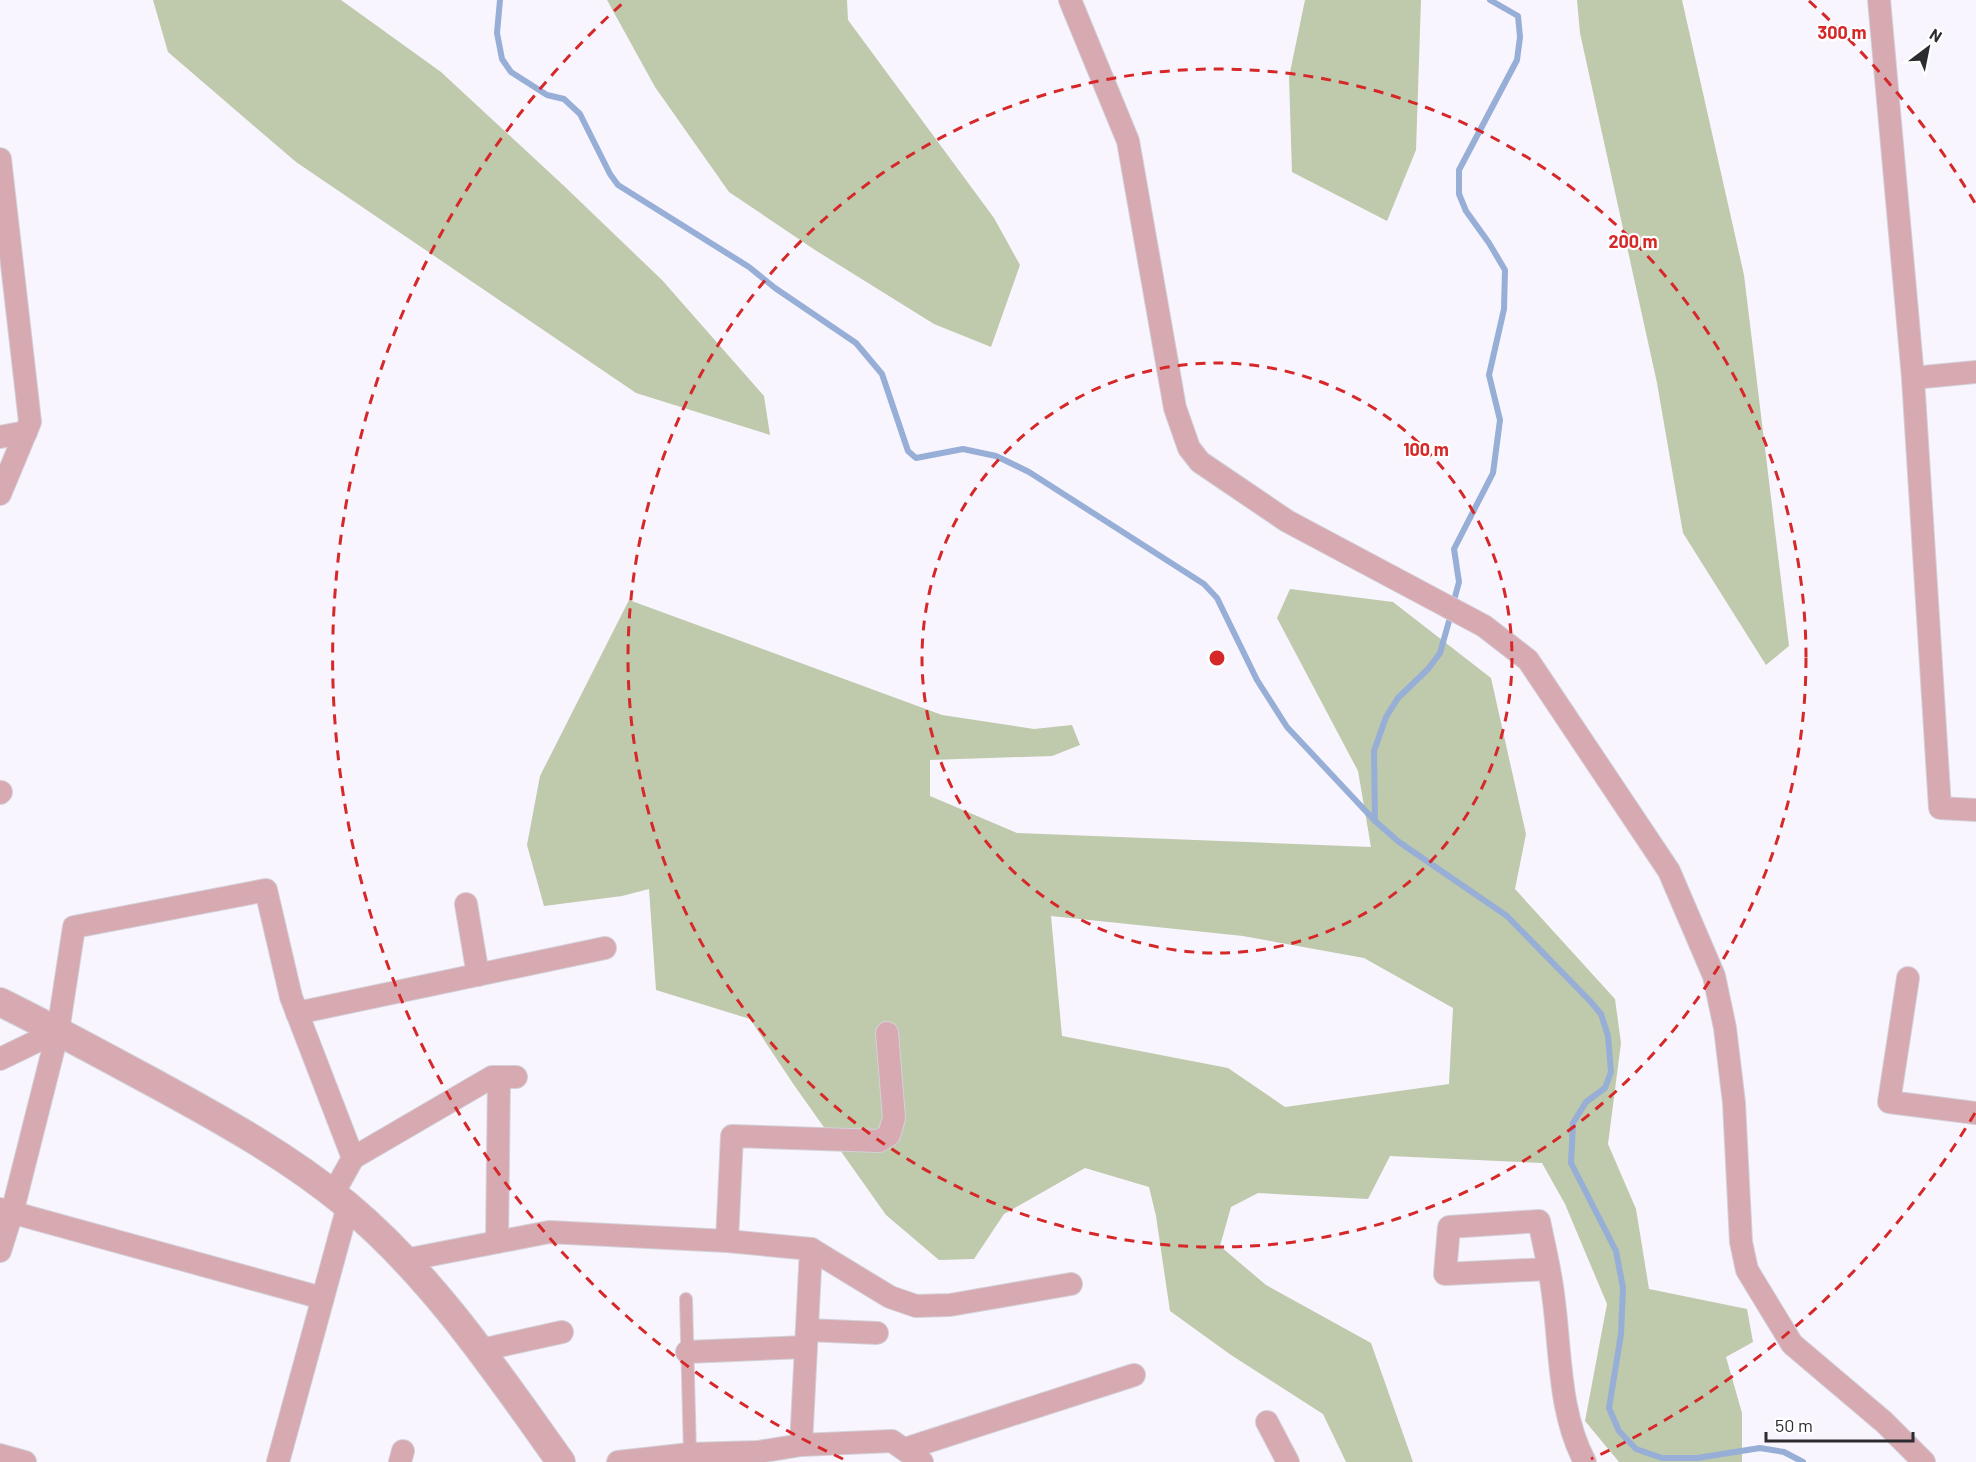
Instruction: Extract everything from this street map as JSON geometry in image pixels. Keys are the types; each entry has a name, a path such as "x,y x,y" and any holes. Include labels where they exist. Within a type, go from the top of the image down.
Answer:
{"street":[{"path":"1070,0 1128,141 1175,408 1189,448 1200,462 1287,521 1485,626 1528,660 1669,871 1714,976 1725,1028 1734,1103 1741,1242 1747,1270 1792,1344 1884,1422 1924,1462"},
{"path":"1879,0 1913,378 1940,808 1976,810"},
{"path":"0,159 30,422 0,494"},
{"path":"1913,378 1976,372"},
{"path":"0,437 26,432"},
{"path":"0,1251 6,1211 58,1031 74,927 266,890 291,998 352,1158 340,1200 322,1298 278,1462"},
{"path":"466,904 478,975"},
{"path":"297,1013 604,948"},
{"path":"1908,978 1889,1102 1976,1113"},
{"path":"0,1002 58,1031 260,1142 340,1200 405,1260 462,1324 561,1462"},
{"path":"0,1059 58,1031"},
{"path":"727,1241 732,1136 879,1141 890,1135 894,1118 886,1033"},
{"path":"352,1158 492,1077 507,1077 497,1242"},
{"path":"6,1211 322,1298"},
{"path":"1548,1269 1445,1274 1449,1227 1539,1221 1548,1269 1566,1414 1585,1462"},
{"path":"405,1260 549,1232 727,1241 811,1249 890,1297 916,1306 950,1305 1071,1284"},
{"path":"801,1445 811,1249"},
{"path":"481,1350 562,1332"},
{"path":"687,1352 877,1334"},
{"path":"618,1462 690,1454 761,1457 801,1445 892,1441 914,1455 1134,1375"},
{"path":"1267,1422 1288,1462"},
{"path":"0,1455 25,1462"}],"lane":[{"path":"686,1299 690,1454"}],"green space":[{"path":"153,0 341,0 441,72 662,280 764,396 770,435 636,393 296,162 168,52"},
{"path":"607,0 847,0 848,20 994,218 1020,265 991,347 934,324 815,250 729,192 655,87"},
{"path":"1305,0 1421,0 1416,150 1387,221 1292,172 1289,77"},
{"path":"1577,0 1682,0 1744,275 1789,646 1766,665 1683,533 1657,383 1580,33"},
{"path":"1290,589 1393,602 1491,678 1526,834 1515,889 1615,999 1621,1043 1608,1144 1636,1209 1649,1289 1747,1309 1753,1342 1726,1357 1742,1413 1742,1462 1619,1462 1585,1421 1607,1304 1565,1204 1542,1163 1390,1156 1368,1199 1258,1193 1231,1207 1220,1246 1266,1285 1371,1343 1413,1462 1346,1462 1323,1414 1231,1355 1170,1311 1156,1216 1149,1187 1085,1168 1004,1214 974,1259 939,1260 886,1215 750,1019 656,990 649,889 622,896 544,906 527,845 540,776 629,600 942,715 1034,729 1072,725 1080,745 1052,756 930,760 930,796 1017,833 1371,847 1358,771 1277,618","holes":["1051,916 1243,936 1364,958 1453,1008 1449,1084 1285,1107 1228,1068 1062,1036"]}],"waterway":[{"path":"500,0 497,33 502,59 511,72 547,95 564,99 580,114 610,174 618,185 749,267 775,288 856,343 882,374 908,451 916,458 963,449 996,456 1029,472 1204,584 1217,598 1257,680 1287,727 1375,821 1399,842 1507,916 1590,1001 1601,1014 1608,1036 1611,1072 1605,1088 1586,1102 1573,1123 1571,1163 1616,1251 1623,1288 1621,1334 1609,1408 1619,1431 1636,1449 1662,1458 1697,1458 1760,1448 1784,1452 1803,1462"},
{"path":"1453,604 1459,582 1454,549 1493,473 1500,420 1489,375 1504,309 1505,270 1466,211 1459,194 1459,170 1517,60 1520,37 1518,16 1490,0"},
{"path":"1375,821 1374,751 1386,717 1398,698 1428,669 1440,653 1451,614"}]}
